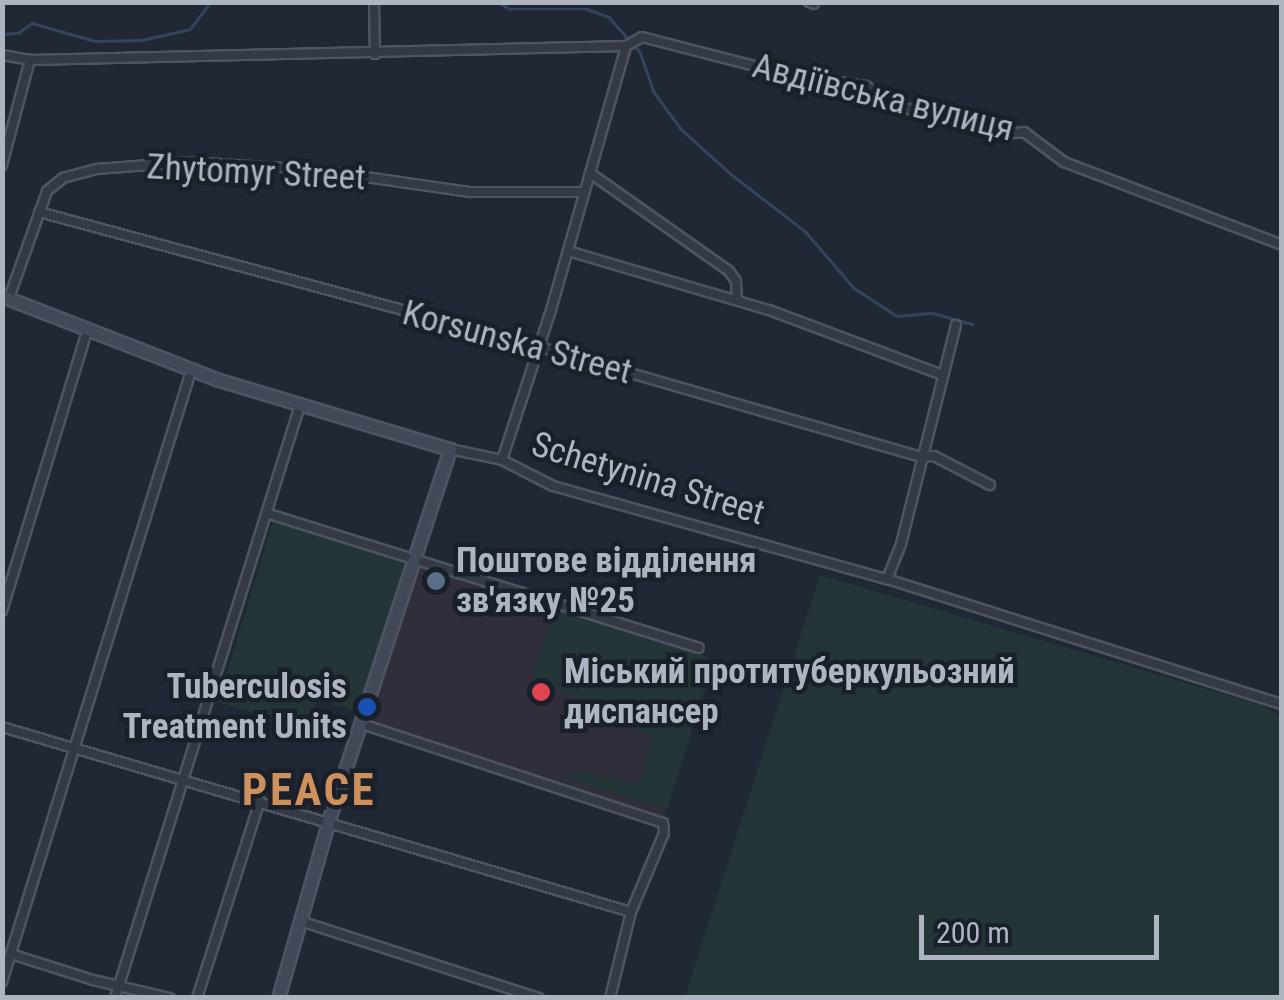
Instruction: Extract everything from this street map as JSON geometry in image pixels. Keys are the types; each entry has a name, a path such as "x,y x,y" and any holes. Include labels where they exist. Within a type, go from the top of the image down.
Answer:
{"street":[{"path":"374,2 375,54"},
{"name":"Авдіївська вулиця","path":"626,46 642,37 790,74 866,86 890,103 953,122 1003,134 1024,132 1064,162 1282,245"},
{"path":"2,55 30,60 626,46 540,347 502,460"},
{"path":"2,164 30,60"},
{"name":"Zhytomyr Street","path":"6,297 47,191 63,178 177,162 317,170 470,192 584,192"},
{"path":"590,172 729,271 736,281 737,300"},
{"name":"Korsunska Street","path":"39,212 540,347 922,458 944,460 990,485"},
{"path":"568,251 737,300 943,375"},
{"name":"Schetynina Street","path":"6,297 191,371 450,449 502,460 553,486 888,579 1282,704"},
{"path":"888,579 956,326"},
{"path":"2,611 88,330"},
{"path":"2,982 191,371"},
{"path":"116,998 300,405"},
{"path":"278,998 328,823 450,449"},
{"path":"269,514 699,648"},
{"path":"362,724 659,820 664,832 631,912 610,998"},
{"path":"2,726 631,912"},
{"path":"197,998 260,801"},
{"path":"300,921 539,998"},
{"path":"11,954 170,998"}],"shaded area":[{"path":"273,521 410,561 362,712 317,700 308,730 218,702"},
{"name":"Міський протитуберкульозний диспансер","path":"417,563 699,652 713,662 664,818 369,721"},
{"path":"820,575 1261,705 1280,716 1281,997 685,997"},
{"path":"554,607 699,652 713,662 667,810 562,777 581,771 639,784 653,735 590,716 593,703 531,683"}],"waterway":[{"path":"2,34 18,33 32,23 95,41 142,40 190,29 210,2"},
{"path":"498,2 510,9 587,9 609,17 640,52 654,92 681,129 806,232 854,288 897,316 933,313 972,324"}],"place":[{"name":"Поштове відділення зв'язку №25","path":"436,581"},
{"name":"Міський протитуберкульозний диспансер","path":"541,692"},
{"name":"Tuberculosis Treatment Units","path":"367,707"}],"district":[{"name":"PEACE","path":"309,790"}]}
